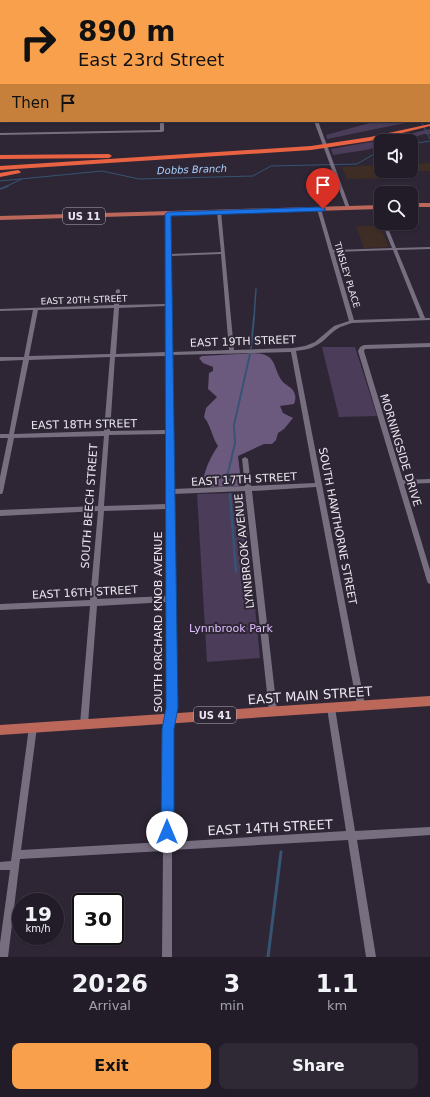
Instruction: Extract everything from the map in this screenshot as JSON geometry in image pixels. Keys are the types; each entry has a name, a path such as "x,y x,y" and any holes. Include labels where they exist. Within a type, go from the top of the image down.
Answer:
{"highway":[{"path":"336,143 421,122"},
{"path":"0,168 310,146 336,143 430,126"},
{"path":"0,163 310,146"},
{"path":"0,157 128,156"},
{"path":"0,175 84,163"}],"main road":[{"path":"418,205 430,205"},
{"name":"US 11","path":"0,218 318,210 374,207"},
{"name":"EAST MAIN STREET","path":"0,730 430,701"}],"street":[{"path":"0,134 162,131 162,122"},
{"path":"316,122 348,208"},
{"name":"TINSLEY PLACE","path":"318,210 352,322"},
{"path":"219,212 232,351"},
{"name":"SOUTH ORCHARD KNOB AVENUE","path":"167,957 168,729 172,708 168,214"},
{"path":"387,230 424,319"},
{"path":"331,251 430,248"},
{"path":"168,255 223,253"},
{"name":"SOUTH BEECH STREET","path":"84,724 118,290"},
{"name":"EAST 20TH STREET","path":"0,310 169,305"},
{"path":"0,492 36,309"},
{"name":"EAST 19TH STREET","path":"0,359 293,350 307,348 317,343 332,329 340,324 352,322 430,320"},
{"name":"MORNINGSIDE DRIVE","path":"430,345 362,348 430,581"},
{"name":"SOUTH HAWTHORNE STREET","path":"293,350 361,706"},
{"name":"EAST 18TH STREET","path":"0,436 169,432"},
{"name":"LYNNBROOK AVENUE","path":"245,459 273,712"},
{"path":"400,482 430,481"},
{"name":"EAST 17TH STREET","path":"170,492 318,486"},
{"path":"0,513 170,506"},
{"name":"EAST 16TH STREET","path":"0,607 170,599"},
{"path":"331,708 371,957"},
{"path":"3,957 33,727"},
{"name":"EAST 14TH STREET","path":"0,866 15,860 167,846 430,831"}],"shaded area":[{"path":"430,163 430,171 418,171 418,164"},
{"path":"374,165 374,178 408,178 347,179 342,167"},
{"path":"356,226 374,226 374,230 382,230 389,247 364,248"},
{"path":"254,353 269,357 281,379 294,392 294,404 280,406 283,413 293,418 284,429 278,433 276,440 272,444 264,444 238,456 240,473 243,482 238,486 210,487 203,483 208,463 218,446 204,417 206,408 217,397 208,389 209,373 213,371 213,367 203,363 199,358 202,356"}],"green space":[{"path":"373,122 410,122 327,139 326,135"},
{"path":"430,129 430,134 418,136 418,134 409,134"},
{"path":"374,141 374,148 366,150 333,155 331,149"},
{"path":"322,347 355,347 377,416 339,417"},
{"name":"Lynnbrook Park","path":"244,493 260,658 207,662 197,494"}],"waterway":[{"name":"Dobbs Branch","path":"422,122 430,139"},
{"name":"Dobbs Branch","path":"418,143 430,141"},
{"name":"Dobbs Branch","path":"0,181 102,171 139,179 253,176 271,166 357,164 374,154"},
{"path":"5,187 22,179"},
{"path":"0,189 8,186"},
{"path":"254,318 256,289"},
{"path":"251,348 254,317"},
{"path":"229,483 228,473 235,443 234,425 250,354"},
{"path":"230,494 236,572"},
{"path":"268,957 281,852"}],"route":[{"path":"167,832 168,729 172,708 168,214 323,209"}]}
